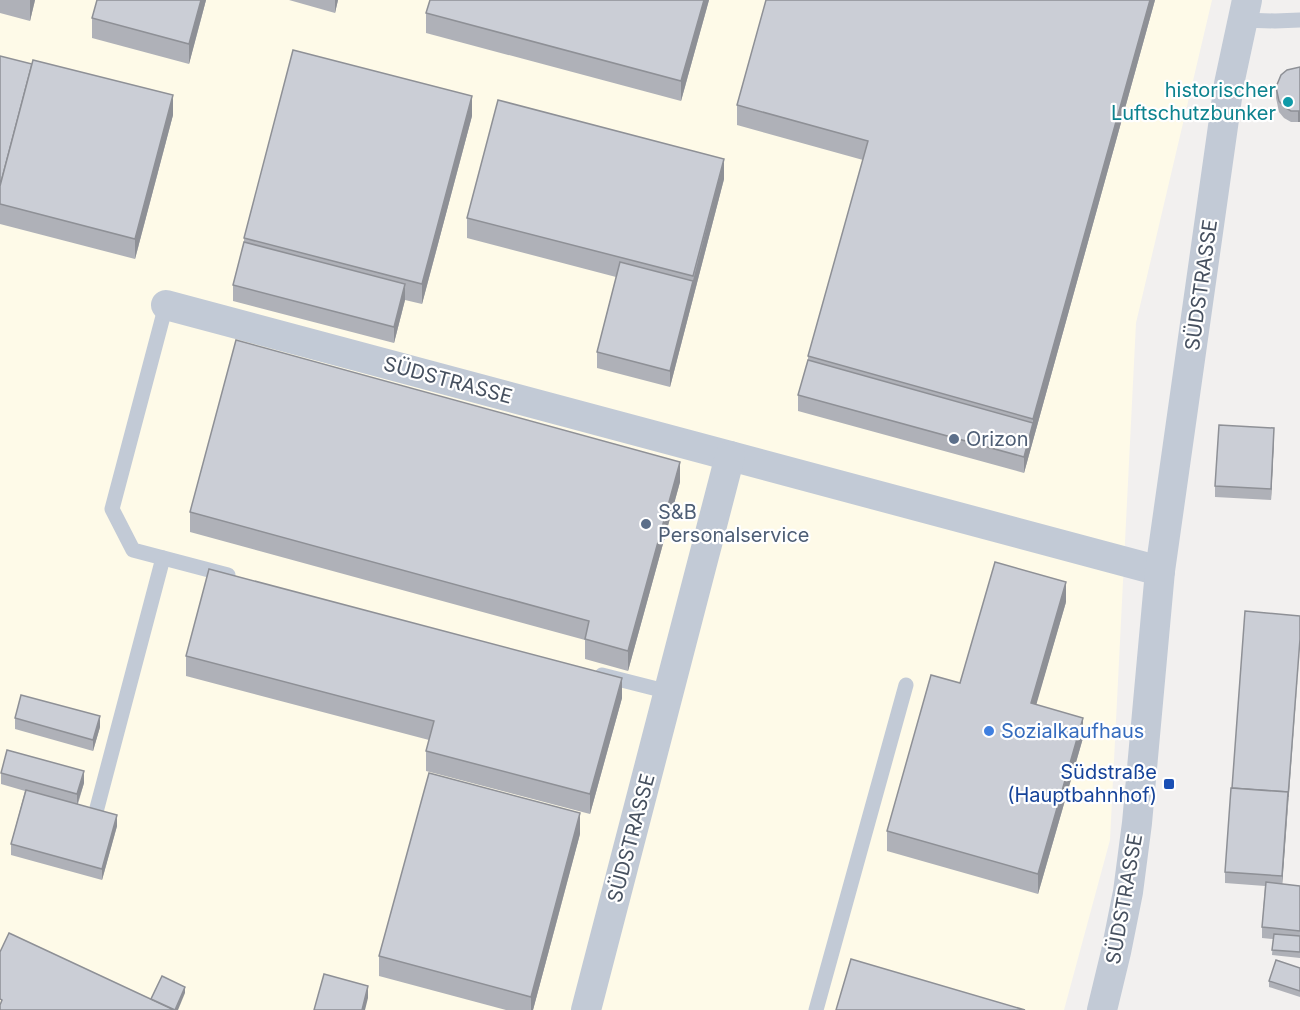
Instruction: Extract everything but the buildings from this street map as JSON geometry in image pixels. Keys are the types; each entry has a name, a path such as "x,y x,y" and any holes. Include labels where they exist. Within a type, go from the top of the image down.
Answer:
{"street":[{"name":"SÜDSTRASSE","path":"1102,1010 1128,892 1137,824 1160,572 1229,84 1244,10"},
{"name":"SÜDSTRASSE","path":"166,305 1160,572"},
{"name":"SÜDSTRASSE","path":"586,1010 730,456"}],"lane":[{"path":"1244,10 1275,21 1300,20"},
{"path":"166,305 112,509 133,550 244,580"},
{"path":"97,808 163,558"},
{"path":"589,671 669,692"},
{"path":"816,1010 906,685"}],"shaded area":[{"path":"0,0 1212,0 1136,323 1110,840 1064,1010 0,1010"}],"place":[{"name":"historischer Luftschutzbunker","path":"1288,102"},
{"name":"Orizon","path":"954,439"},
{"name":"S&B Personalservice","path":"646,524"},
{"name":"Sozialkaufhaus","path":"989,731"},
{"name":"Südstraße (Hauptbahnhof)","path":"1169,784"}]}
